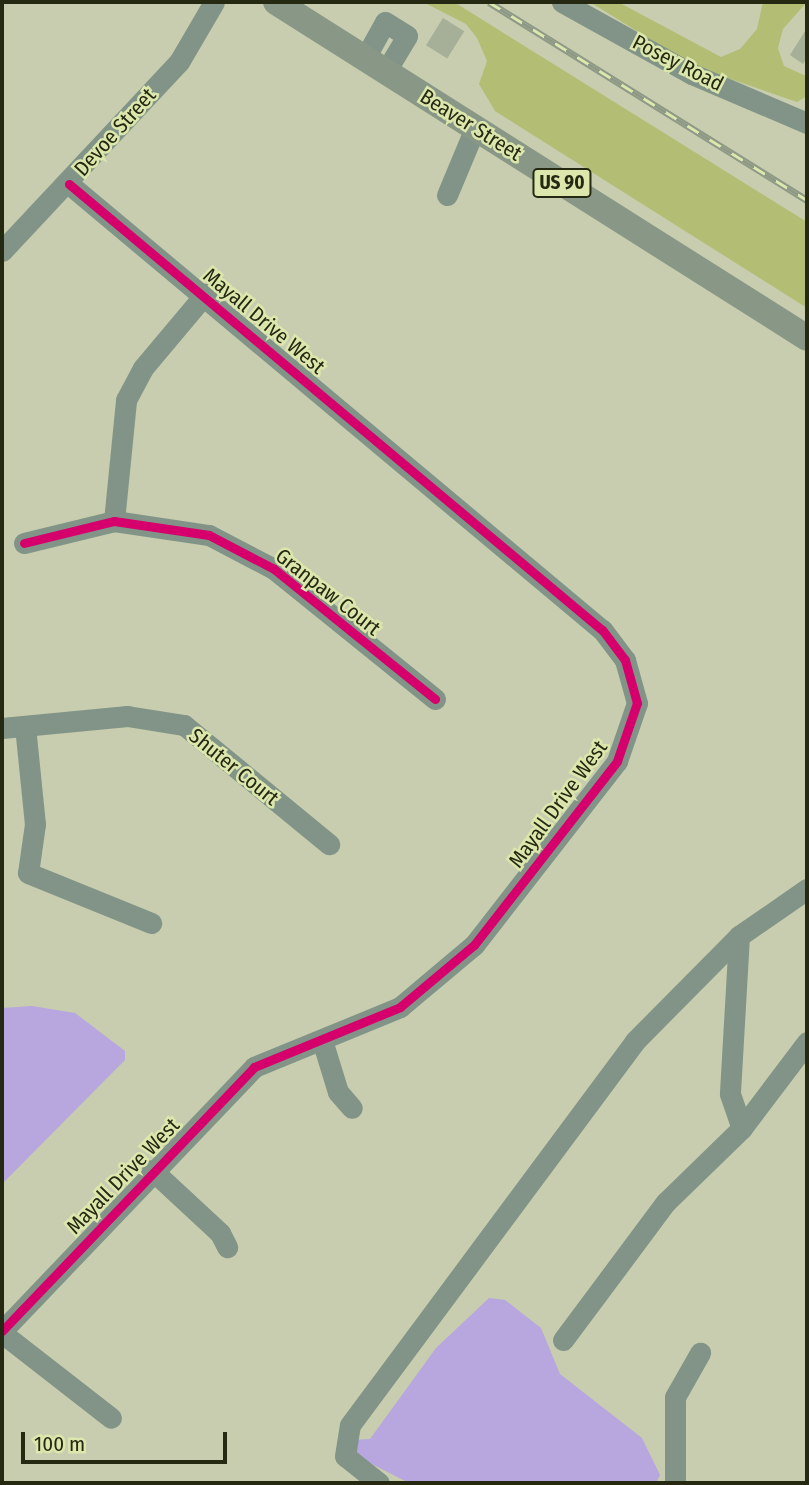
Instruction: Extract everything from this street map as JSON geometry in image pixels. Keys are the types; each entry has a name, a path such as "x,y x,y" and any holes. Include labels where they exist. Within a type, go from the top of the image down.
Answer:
{"main road":[{"name":"Beaver Street","path":"276,2 807,338"}],"street":[{"name":"Devoe Street","path":"2,251 69,184 179,62 214,2"},
{"name":"Posey Road","path":"562,2 692,74 802,121"},
{"path":"447,195 475,128"},
{"name":"Mayall Drive West","path":"2,1332 152,1170 254,1067 400,1007 474,945 617,761 637,686 602,630 205,293 69,184"},
{"path":"114,521 126,400 143,368 205,293"},
{"name":"Granpaw Court","path":"24,543 114,521 180,528 232,544 274,569 435,699"},
{"name":"Shuter Court","path":"2,728 127,716 184,725 329,844"},
{"path":"25,726 35,824 28,873 151,923"},
{"path":"379,1483 345,1456 350,1425 635,1041 739,936 807,889"},
{"path":"739,936 730,1094 742,1128"},
{"path":"322,1040 338,1091 352,1108"},
{"path":"563,1340 666,1202 742,1128 807,1042"},
{"path":"152,1170 220,1233 227,1247"},
{"path":"2,1332 111,1418"},
{"path":"676,1483 675,1397 700,1353"}],"green space":[{"path":"423,2 454,2 807,222 807,308 495,111 479,84 487,61 477,38 466,24"},
{"path":"590,2 618,2 721,57 740,49 757,29 763,2 807,2 783,29 778,48 784,66 806,76 807,96 797,102 693,66"}],"shaded area":[{"path":"32,1006 75,1013 125,1051 125,1060 2,1184 2,1008"},
{"path":"489,1298 505,1300 541,1328 560,1374 642,1438 660,1475 656,1483 409,1483 360,1458 351,1440 370,1439 436,1348"}],"building":[{"path":"443,18 464,31 447,58 426,45"},
{"path":"807,28 807,58 803,64 790,55"}],"railway":[{"path":"489,2 807,200"}],"cycle path":[{"path":"2,1331 254,1067 400,1007 474,945 617,761 637,703 625,660 602,630 69,184"},
{"path":"24,543 114,521 209,535 274,569 435,699"}]}
